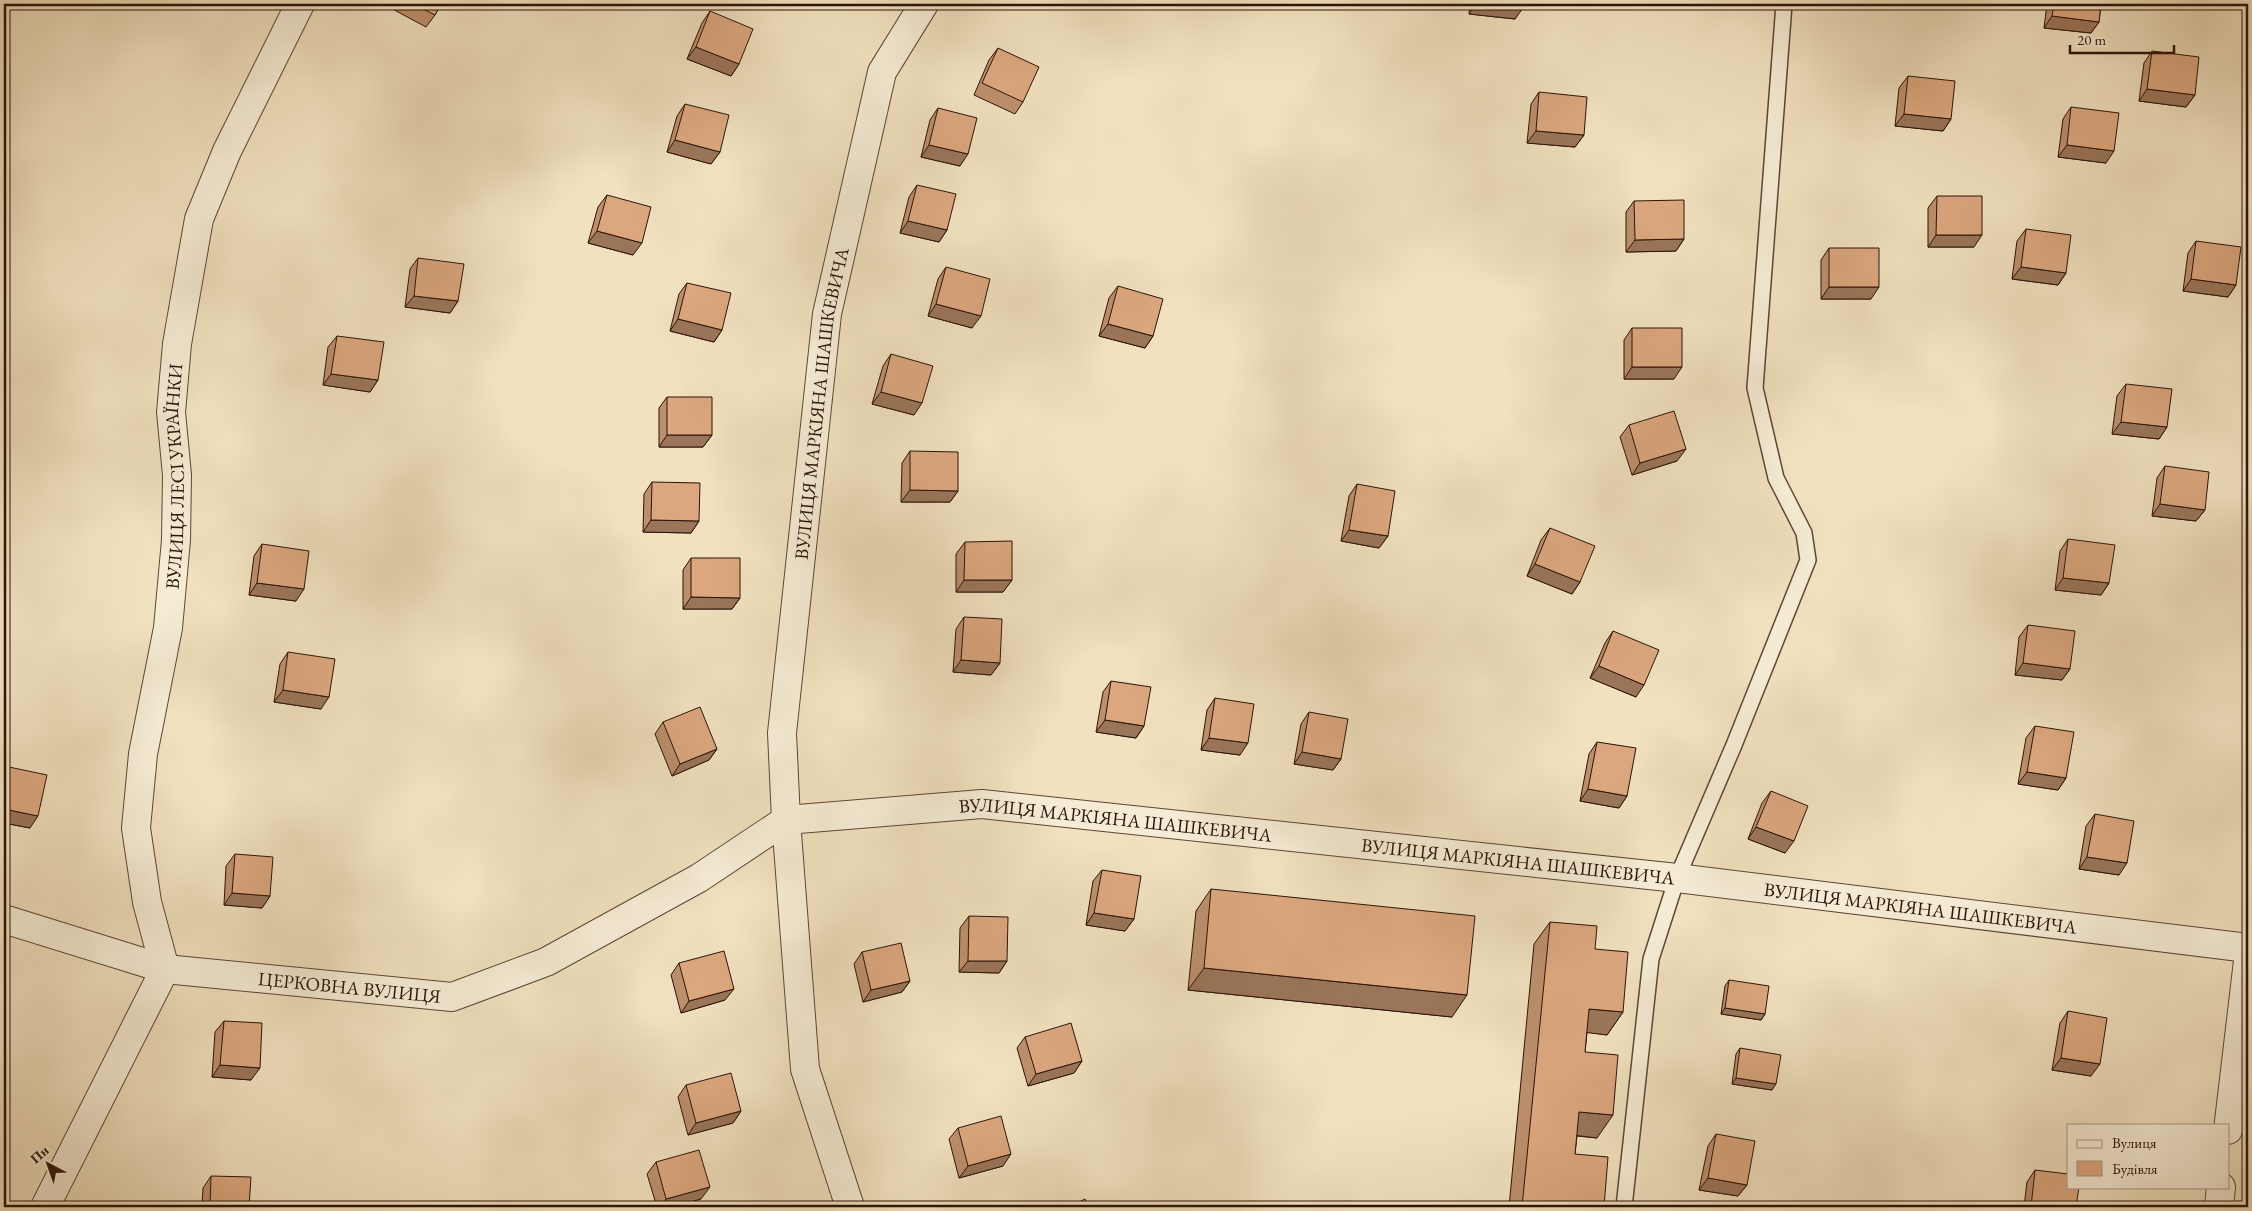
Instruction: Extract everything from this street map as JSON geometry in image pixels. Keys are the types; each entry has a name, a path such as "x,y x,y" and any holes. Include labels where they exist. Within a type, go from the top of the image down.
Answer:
{"street":[{"name":"ВУЛИЦЯ ЛЕСІ УКРАЇНКИ","path":"165,969 147,902 136,828 143,754 168,628 176,540 177,475 171,412 178,344 199,219 227,151 300,4"},
{"name":"ВУЛИЦЯ МАРКІЯНА ШАШКЕВИЧА","path":"850,1207 805,1069 786,820 782,733 827,314 882,72 924,4"},
{"name":"ВУЛИЦЯ МАРКІЯНА ШАШКЕВИЧА","path":"786,820 982,804 1677,878 2248,948"},
{"name":"ЦЕРКОВНА ВУЛИЦЯ","path":"4,919 165,969 452,997 546,962 699,878 786,820"},
{"path":"2229,1124 2247,995 2248,961"},
{"path":"45,1207 165,969"},
{"path":"2219,1207 2221,1188"}],"lane":[{"path":"1624,1207 1651,959 1677,878 1734,745 1808,560 1804,532 1776,478 1755,388 1784,4"}],"building":[{"path":"413,4 441,4 435,15"},
{"path":"1490,4 1524,4 1523,8"},
{"path":"2054,4 2101,4 2099,22 2052,16"},
{"path":"710,11 753,29 739,64 696,47"},
{"path":"998,48 1039,67 1023,102 982,83"},
{"path":"2152,51 2199,57 2195,95 2147,89"},
{"path":"1908,76 1955,81 1951,119 1904,114"},
{"path":"1539,92 1587,97 1584,135 1536,131"},
{"path":"685,104 729,115 720,152 675,140"},
{"path":"2071,107 2119,113 2114,151 2067,145"},
{"path":"938,108 977,118 968,154 929,145"},
{"path":"917,185 956,194 947,230 908,221"},
{"path":"607,195 651,207 642,243 597,231"},
{"path":"1937,196 1982,196 1982,235 1936,235"},
{"path":"1684,200 1684,239 1635,240 1634,201"},
{"path":"2026,229 2071,235 2066,273 2021,267"},
{"path":"2196,241 2241,247 2236,285 2191,279"},
{"path":"1829,248 1879,248 1879,287 1829,287"},
{"path":"418,258 464,264 458,301 414,296"},
{"path":"946,267 990,279 981,316 936,304"},
{"path":"687,283 731,293 722,330 678,319"},
{"path":"1118,286 1163,299 1153,336 1108,324"},
{"path":"1632,328 1682,328 1682,367 1632,367"},
{"path":"337,336 384,342 378,380 331,374"},
{"path":"891,354 933,366 922,403 881,392"},
{"path":"2126,384 2172,389 2167,427 2121,422"},
{"path":"667,397 712,397 712,435 667,435"},
{"path":"1674,411 1686,449 1640,463 1629,425"},
{"path":"910,451 958,452 958,491 910,490"},
{"path":"2165,466 2209,472 2205,510 2160,504"},
{"path":"652,482 700,483 699,521 651,520"},
{"path":"1357,484 1395,491 1388,536 1349,530"},
{"path":"1550,528 1595,546 1580,582 1535,564"},
{"path":"2068,539 2115,545 2109,583 2063,578"},
{"path":"1012,541 1012,580 964,580 965,542"},
{"path":"262,544 309,551 304,589 257,583"},
{"path":"691,558 740,558 740,598 691,597"},
{"path":"964,617 1002,619 1000,663 961,660"},
{"path":"2028,625 2075,631 2070,669 2023,663"},
{"path":"1613,631 1659,650 1644,685 1599,666"},
{"path":"288,652 335,659 329,697 283,690"},
{"path":"1111,681 1151,687 1144,726 1105,720"},
{"path":"1215,698 1254,704 1248,743 1209,738"},
{"path":"700,707 717,749 680,764 663,722"},
{"path":"1309,712 1348,719 1341,759 1302,752"},
{"path":"2035,726 2074,732 2066,778 2027,772"},
{"path":"1597,742 1636,748 1627,796 1588,789"},
{"path":"9,767 47,775 38,816 4,809 4,793"},
{"path":"1771,791 1808,806 1794,841 1756,827"},
{"path":"2095,814 2134,821 2127,863 2087,857"},
{"path":"235,854 273,857 270,896 232,893"},
{"path":"1102,870 1141,876 1134,919 1094,913"},
{"path":"1211,889 1475,916 1467,995 1204,968"},
{"path":"969,916 1008,917 1007,961 968,961"},
{"path":"1550,922 1597,926 1595,949 1628,952 1623,1012 1589,1009 1585,1052 1618,1055 1613,1115 1579,1112 1575,1154 1608,1157 1604,1207 1522,1207"},
{"path":"901,943 910,981 871,990 862,952"},
{"path":"724,951 734,989 689,1001 679,963"},
{"path":"1729,980 1769,986 1765,1014 1725,1008"},
{"path":"2068,1011 2107,1018 2100,1064 2061,1058"},
{"path":"224,1021 262,1023 260,1068 220,1065"},
{"path":"1071,1023 1082,1061 1036,1074 1025,1037"},
{"path":"1740,1048 1781,1055 1776,1084 1736,1078"},
{"path":"731,1073 741,1111 696,1123 686,1085"},
{"path":"1001,1116 1011,1154 968,1166 958,1128"},
{"path":"1716,1134 1755,1141 1747,1185 1708,1178"},
{"path":"699,1150 710,1187 666,1199 656,1162"},
{"path":"2035,1170 2067,1174 2067,1188 2079,1188 2076,1207 2031,1207"},
{"path":"211,1176 251,1177 249,1207 210,1207"},
{"path":"1085,1199 1089,1207 1069,1207"}]}
